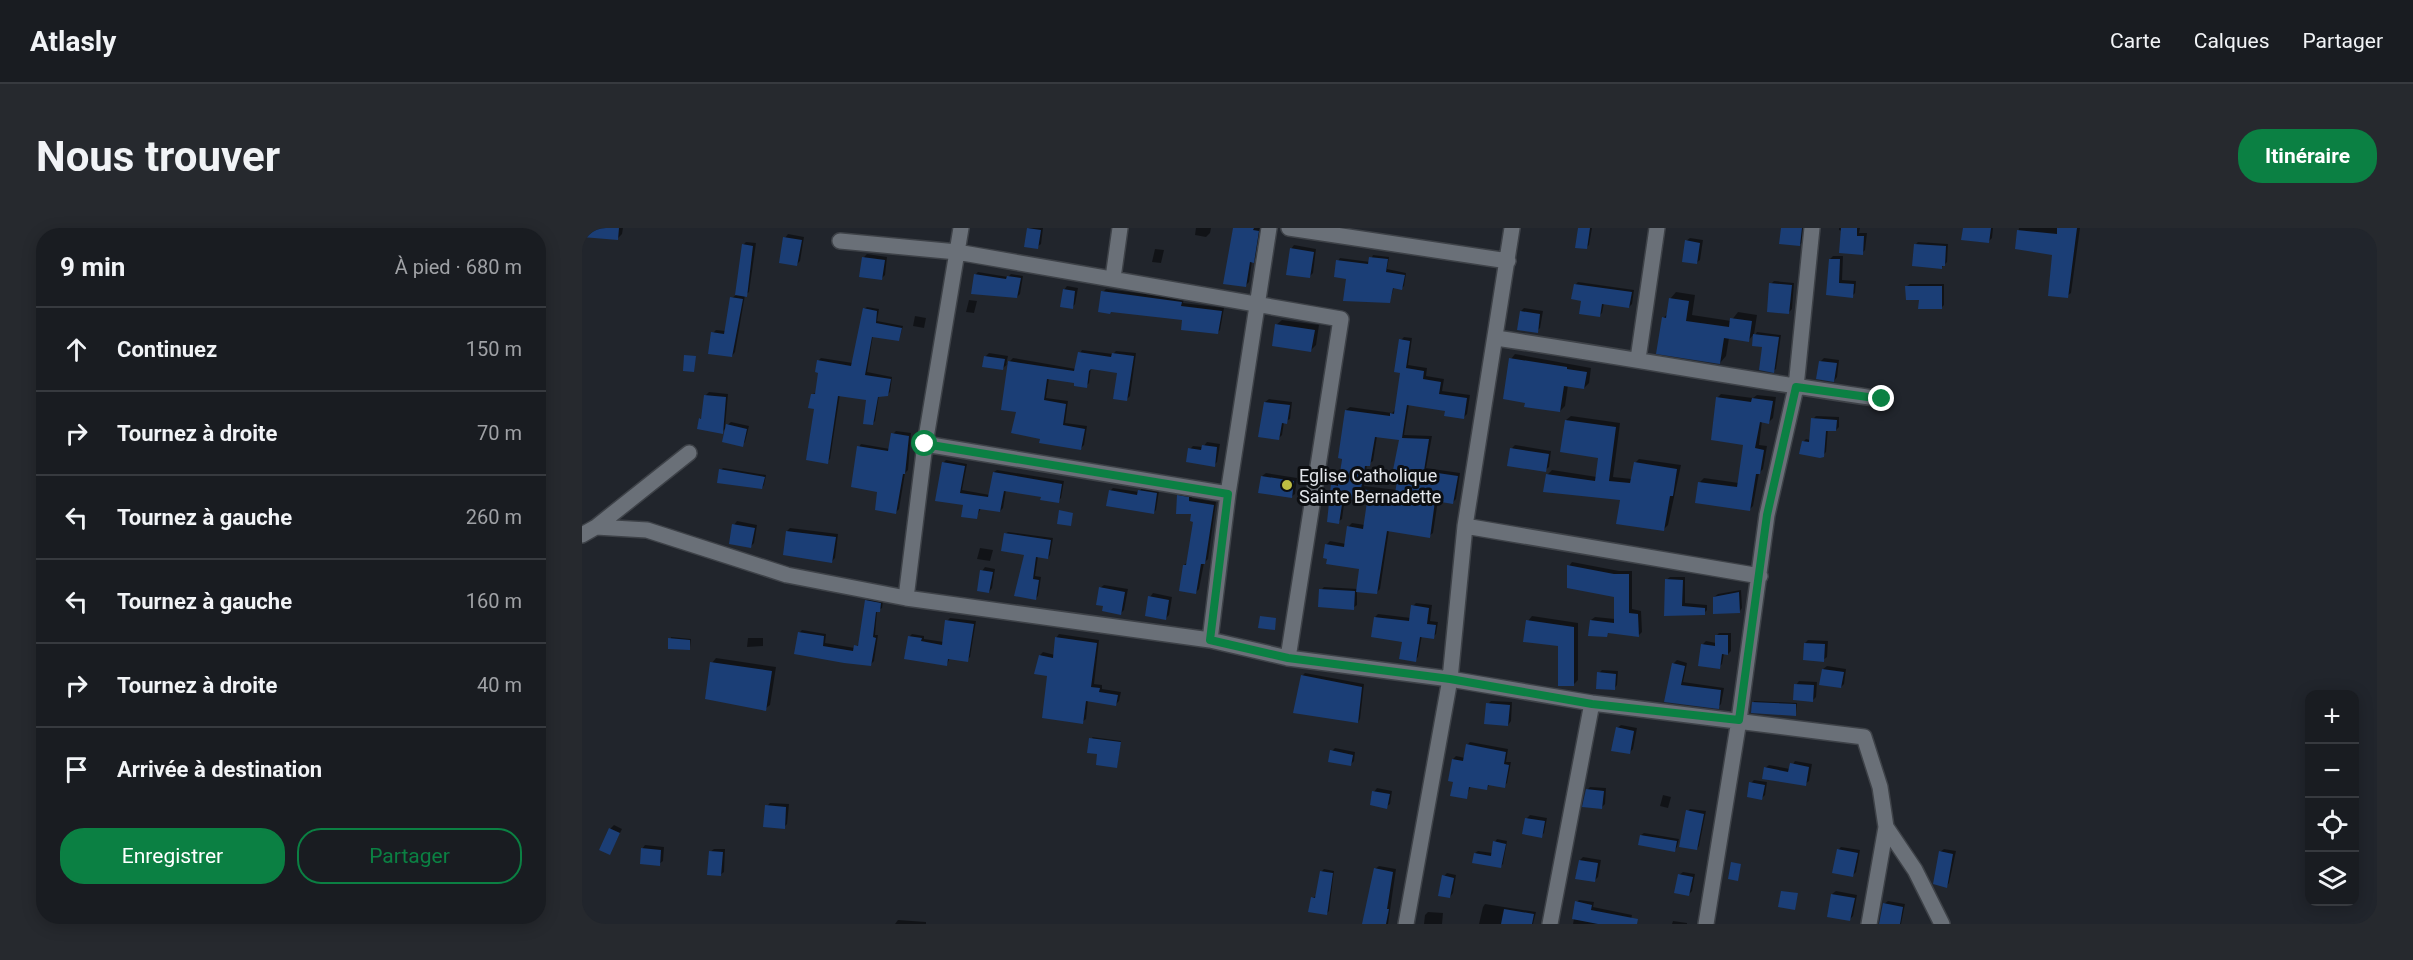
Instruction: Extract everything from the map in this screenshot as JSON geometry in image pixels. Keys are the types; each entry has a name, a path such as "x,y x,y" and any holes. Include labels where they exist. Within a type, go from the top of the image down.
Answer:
{"street":[{"path":"906,598 925,444 961,228"},
{"path":"1113,278 1120,228"},
{"path":"1210,640 1228,494 1269,228"},
{"path":"1289,228 1508,261"},
{"path":"1406,924 1450,679 1465,526 1512,228"},
{"path":"1638,359 1657,228"},
{"path":"1706,924 1739,720 1767,515 1796,387 1812,228"},
{"path":"840,241 957,252 1341,319 1288,658"},
{"path":"1496,338 1882,399"},
{"path":"925,444 1228,494"},
{"path":"582,535 597,527 689,453"},
{"path":"1465,526 1760,576"},
{"path":"597,527 647,530 787,575 906,598 1210,640 1288,658 1450,679 1592,704 1739,720 1864,737 1880,787 1886,827 1869,924"},
{"path":"1551,924 1592,704"},
{"path":"1886,827 1915,870 1942,924"}],"building":[{"path":"582,228 619,228 618,240 582,237"},
{"path":"1027,228 1041,230 1038,249 1024,247"},
{"path":"1233,228 1254,228 1253,230 1259,231 1254,263 1250,262 1246,287 1223,284"},
{"path":"1578,228 1590,228 1587,249 1575,248"},
{"path":"1781,228 1802,228 1800,246 1779,244"},
{"path":"1841,228 1857,228 1857,236 1864,236 1863,255 1839,253"},
{"path":"1963,228 1991,228 1989,243 1961,240"},
{"path":"2057,228 2077,228 2068,298 2048,296 2052,255 2015,249 2017,230 2057,234"},
{"path":"783,237 802,240 797,266 779,263"},
{"path":"1685,240 1700,243 1697,264 1682,262"},
{"path":"742,244 753,246 747,297 735,295"},
{"path":"1914,244 1946,246 1945,266 1942,266 1942,269 1912,266"},
{"path":"1290,248 1314,252 1310,278 1286,275"},
{"path":"862,257 885,260 882,280 859,277"},
{"path":"1369,257 1388,259 1386,272 1405,275 1402,290 1393,288 1390,303 1343,301 1346,279 1334,277 1336,260 1368,264"},
{"path":"1829,259 1840,259 1839,283 1854,284 1853,298 1826,295"},
{"path":"974,274 1006,279 1007,276 1021,278 1017,298 971,294"},
{"path":"1769,283 1792,285 1789,314 1767,312"},
{"path":"1574,284 1632,292 1629,308 1602,304 1600,317 1579,314 1581,301 1571,299"},
{"path":"1905,286 1942,286 1942,309 1918,309 1919,300 1906,300"},
{"path":"1063,289 1075,291 1073,309 1060,307"},
{"path":"1101,291 1182,302 1181,306 1222,311 1218,334 1181,330 1182,320 1098,312"},
{"path":"730,297 743,299 732,357 708,354 711,332 724,334"},
{"path":"1669,298 1689,301 1686,321 1729,327 1730,318 1752,321 1749,342 1724,338 1720,364 1656,354 1662,317 1666,318"},
{"path":"863,308 877,311 876,323 902,328 899,341 872,337 865,375 891,379 888,396 878,397 873,425 863,424 866,400 838,396 828,464 806,460 814,409 808,408 811,394 815,394 817,360 851,366"},
{"path":"1520,311 1540,314 1538,333 1517,330"},
{"path":"1275,324 1315,330 1311,352 1272,346"},
{"path":"1753,334 1779,337 1774,373 1759,370 1762,347 1752,346"},
{"path":"1399,339 1410,341 1406,368 1424,371 1423,379 1441,382 1439,394 1467,398 1464,419 1444,416 1445,411 1407,405 1402,438 1429,439 1424,471 1458,476 1453,504 1435,501 1430,538 1387,531 1377,594 1356,592 1359,569 1326,564 1327,559 1323,558 1325,544 1344,547 1347,526 1363,529 1367,502 1343,498 1339,524 1327,522 1331,484 1338,486 1342,459 1338,458 1345,410 1390,416 1390,413 1394,414 1400,373 1394,372","holes":["1375,437 1399,440 1393,470 1398,474 1395,494 1361,489 1365,466 1370,466"]},
{"path":"1078,352 1111,357 1112,353 1134,356 1127,401 1113,399 1117,373 1091,369 1087,388 1074,386 1074,383 1047,379 1044,400 1066,404 1063,425 1085,429 1081,450 1039,443 1040,439 1011,433 1016,412 1001,410 1008,361 1074,371"},
{"path":"684,355 696,356 694,372 683,371"},
{"path":"984,356 1005,359 1003,370 982,367"},
{"path":"1509,358 1587,372 1584,389 1564,386 1560,412 1524,407 1525,403 1503,399"},
{"path":"1819,361 1837,363 1834,382 1816,379"},
{"path":"704,395 726,397 723,434 697,429 699,418 701,419"},
{"path":"1716,397 1751,402 1752,398 1773,401 1769,424 1760,422 1755,448 1764,450 1760,474 1756,474 1750,511 1695,503 1698,482 1737,487 1743,445 1711,440"},
{"path":"1264,402 1290,405 1287,424 1282,423 1279,440 1258,437"},
{"path":"1811,418 1837,420 1836,431 1826,431 1824,457 1799,454 1802,441 1809,442"},
{"path":"1565,420 1616,427 1609,481 1630,483 1634,462 1677,469 1664,531 1616,524 1620,500 1543,492 1546,474 1595,481 1598,458 1560,452"},
{"path":"726,424 747,429 743,447 722,442"},
{"path":"891,433 909,436 905,474 903,474 896,514 875,510 877,492 851,487 857,446 888,451"},
{"path":"1202,445 1217,447 1215,467 1186,462 1188,448 1201,450"},
{"path":"1510,448 1549,454 1546,472 1507,466"},
{"path":"942,462 965,466 960,493 988,497 993,472 1062,484 1059,503 1040,500 1041,497 1004,491 1000,512 979,509 977,519 961,517 963,505 935,501"},
{"path":"719,469 765,477 762,489 717,483"},
{"path":"1261,476 1294,481 1292,498 1258,493"},
{"path":"1109,490 1137,495 1138,490 1157,493 1154,514 1106,506"},
{"path":"1177,495 1189,497 1189,501 1214,505 1205,564 1201,564 1196,594 1179,591 1193,522 1190,521 1191,514 1176,514"},
{"path":"1059,510 1073,513 1071,526 1057,524"},
{"path":"732,524 755,528 751,548 729,544"},
{"path":"786,531 836,537 832,563 783,555"},
{"path":"1004,533 1051,540 1048,559 1036,557 1033,579 1039,580 1036,600 1014,596 1024,555 1001,551"},
{"path":"1567,565 1614,574 1629,574 1629,613 1638,614 1639,637 1608,633 1607,637 1588,636 1590,620 1614,623 1614,597 1567,588"},
{"path":"980,570 993,572 989,593 977,591"},
{"path":"1665,579 1683,580 1682,606 1705,608 1705,615 1664,616"},
{"path":"1099,587 1125,592 1121,615 1102,611 1103,606 1096,605"},
{"path":"1319,589 1355,591 1354,610 1318,607"},
{"path":"1739,592 1740,613 1713,614 1713,597"},
{"path":"1148,596 1169,600 1166,620 1145,616"},
{"path":"865,600 881,603 880,612 876,612 873,637 876,638 871,666 794,654 798,632 824,636 823,646 853,651 854,645 858,646"},
{"path":"1411,605 1429,608 1427,624 1436,625 1434,639 1420,637 1416,662 1399,659 1402,642 1371,637 1374,617 1409,621"},
{"path":"1260,616 1276,618 1275,630 1258,628"},
{"path":"945,620 974,624 968,662 948,659 947,666 904,659 908,636 942,645"},
{"path":"1526,620 1574,627 1574,686 1558,686 1558,646 1523,642"},
{"path":"1715,635 1728,635 1728,655 1722,654 1720,669 1698,666 1701,644 1715,646"},
{"path":"1055,637 1097,643 1091,687 1100,688 1099,692 1118,695 1116,706 1086,701 1083,724 1042,718 1047,676 1034,674 1039,655 1053,658"},
{"path":"668,638 690,640 690,650 668,649"},
{"path":"1804,643 1825,644 1824,662 1803,660"},
{"path":"710,662 772,671 766,711 705,699"},
{"path":"1672,663 1685,666 1681,685 1721,690 1719,709 1664,702"},
{"path":"1822,669 1844,672 1841,688 1819,685"},
{"path":"1597,672 1616,674 1615,690 1596,689"},
{"path":"1301,675 1362,687 1358,723 1293,713"},
{"path":"1794,684 1814,685 1813,702 1793,700"},
{"path":"1752,702 1796,704 1796,716 1751,713"},
{"path":"1486,703 1510,705 1508,726 1484,724"},
{"path":"1616,727 1634,731 1630,754 1611,751"},
{"path":"1089,738 1121,742 1117,768 1096,765 1097,754 1087,753"},
{"path":"1466,744 1506,752 1504,764 1509,765 1505,788 1488,785 1487,790 1469,787 1467,799 1450,796 1453,782 1448,781 1452,759 1463,761"},
{"path":"1330,750 1353,755 1351,766 1328,762"},
{"path":"1790,763 1809,767 1806,786 1762,779 1764,767 1788,772"},
{"path":"1749,782 1765,785 1762,800 1747,797"},
{"path":"1586,789 1604,791 1602,809 1582,807"},
{"path":"1372,791 1390,794 1387,809 1370,805"},
{"path":"765,805 786,807 785,829 763,827"},
{"path":"1686,810 1704,814 1697,850 1679,847"},
{"path":"1525,818 1545,821 1542,838 1522,834"},
{"path":"609,828 620,833 610,855 599,850"},
{"path":"1640,835 1677,841 1675,852 1638,845"},
{"path":"1493,841 1506,844 1501,868 1472,863 1474,853 1491,856"},
{"path":"641,848 661,850 660,866 640,864"},
{"path":"1837,849 1858,853 1853,877 1832,873"},
{"path":"709,851 723,852 721,876 707,875"},
{"path":"1939,851 1953,854 1947,888 1933,884"},
{"path":"1579,860 1598,863 1595,882 1575,879"},
{"path":"1731,862 1741,864 1738,881 1728,879"},
{"path":"1374,868 1393,872 1386,924 1362,924"},
{"path":"1320,871 1333,873 1327,915 1308,912 1311,897 1315,898"},
{"path":"1678,874 1693,877 1689,896 1674,893"},
{"path":"1442,875 1454,878 1450,898 1438,896"},
{"path":"1781,891 1798,893 1795,910 1778,907"},
{"path":"1831,894 1855,898 1850,921 1827,917"},
{"path":"1575,901 1592,905 1591,910 1638,919 1637,924 1598,924 1572,919"},
{"path":"1883,903 1903,907 1900,924 1879,924"},
{"path":"1504,909 1534,914 1532,924 1501,924"}],"place":[{"name":"Eglise Catholique Sainte Bernadette","path":"1287,485"}],"route":[{"path":"925,444 1228,494 1210,640 1288,658 1450,679 1592,704 1739,720 1767,515 1796,387 1882,399"}]}
